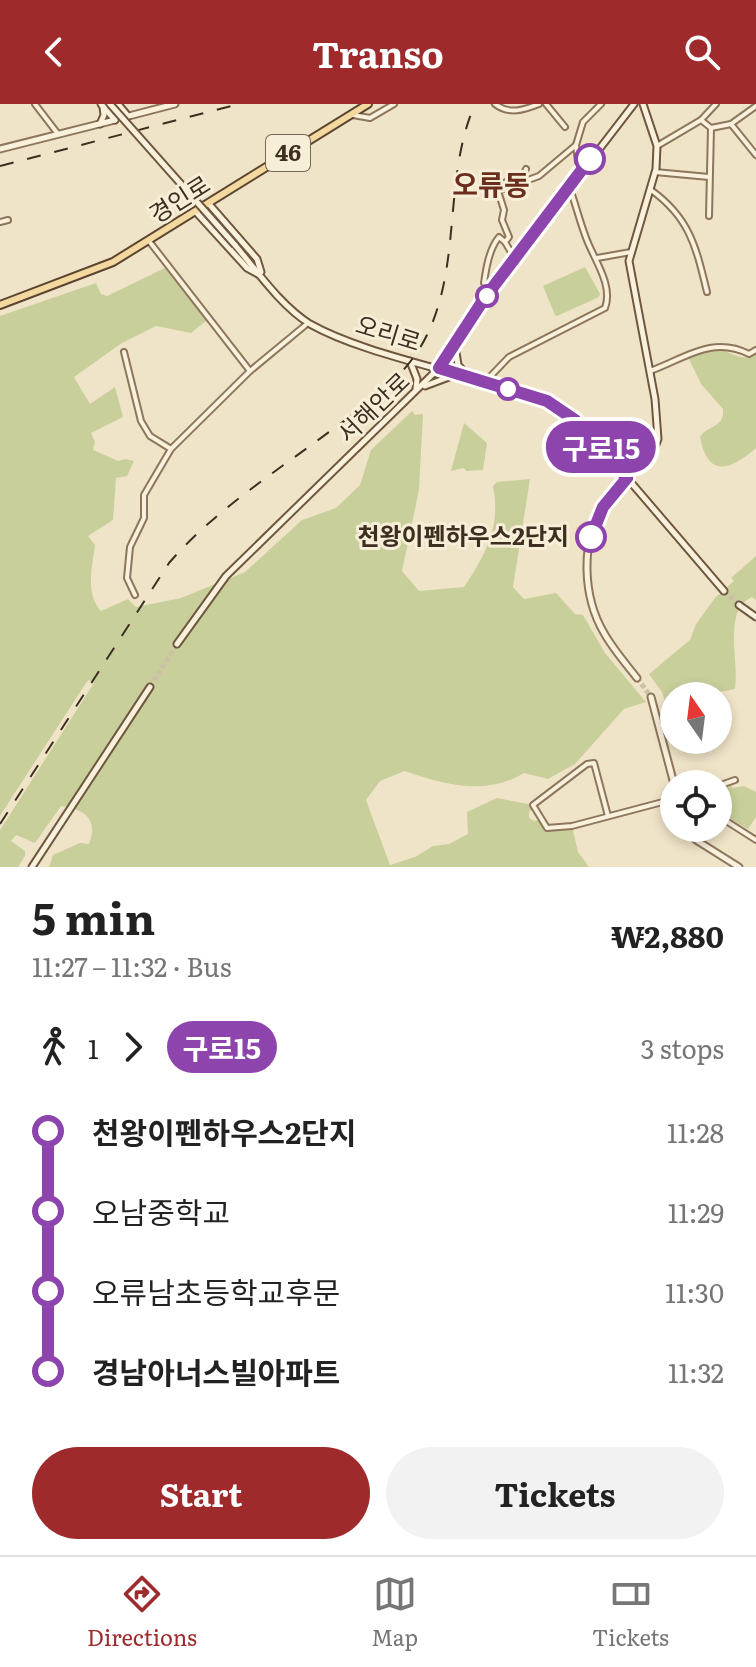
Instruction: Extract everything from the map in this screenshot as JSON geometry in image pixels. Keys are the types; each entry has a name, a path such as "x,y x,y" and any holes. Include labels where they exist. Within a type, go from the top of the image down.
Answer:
{"main road":[{"path":"118,104 128,116"},
{"name":"경인로","path":"0,305 113,262 368,104"},
{"name":"서해안로","path":"177,644 226,576 439,368 492,289 634,104"},
{"path":"637,678 604,633 592,605 589,584 590,542 599,516 627,478 652,455 657,444 657,417 650,371 629,261 655,172 657,146 643,104"},
{"path":"100,124 104,105"},
{"path":"104,105 115,120"},
{"name":"오리로","path":"104,105 308,323 340,338 547,401 563,410 586,430 724,591"},
{"path":"0,149 115,120 150,107 171,105"},
{"name":"오리로","path":"209,204 257,259 262,277"},
{"name":"오리로","path":"196,212 247,268 262,277"},
{"path":"455,344 458,365 468,377"},
{"path":"410,360 417,379 415,393"},
{"path":"420,387 457,374"},
{"path":"739,605 756,617"},
{"path":"32,867 150,687"},
{"path":"651,697 670,770"},
{"path":"699,842 739,867"}],"street":[{"path":"35,104 58,134"},
{"path":"353,115 370,118 394,104"},
{"path":"495,104 516,112 539,104"},
{"path":"546,104 565,127"},
{"path":"590,159 583,164 578,162 576,145 583,122 601,104"},
{"path":"657,146 701,120 716,104"},
{"path":"701,120 711,128 731,124 756,106"},
{"path":"731,124 756,155"},
{"path":"709,216 711,128"},
{"path":"505,242 509,237 501,218 504,210 498,191 539,176 576,145"},
{"path":"506,182 523,176 526,169"},
{"path":"655,172 709,177"},
{"path":"485,382 509,357 605,308 607,293 597,258 586,239 569,186"},
{"path":"651,190 667,202 688,227 707,292"},
{"path":"0,222 8,220"},
{"path":"492,289 484,283 485,273 499,237 515,259"},
{"path":"149,241 250,371"},
{"path":"597,258 631,252"},
{"path":"135,595 127,578 130,547 144,518 144,495 171,449 250,371 308,323"},
{"path":"650,371 708,347 727,346 749,354 756,350"},
{"path":"124,352 141,421 150,436 171,449"},
{"path":"608,816 594,763 587,764 533,805 547,828 572,826 660,803"},
{"path":"732,825 756,840"}],"green space":[{"path":"585,267 599,297 555,315 543,286"},
{"path":"165,268 207,320 191,333 156,326 122,343 74,377 90,404 115,387 123,417 91,433 95,442 93,450 118,461 134,461 127,476 116,478 113,520 88,536 95,545 91,588 96,604 101,611 128,599 136,607 181,598 245,572 302,520 336,508 360,485 371,450 412,411 415,415 423,414 419,490 402,571 419,591 464,587 490,540 495,514 493,486 497,482 530,479 513,587 524,599 556,593 575,614 583,615 605,653 646,702 624,709 575,764 548,779 524,773 495,784 465,786 405,771 380,781 366,800 390,865 468,834 467,812 497,798 533,805 535,808 529,812 529,818 535,821 542,819 548,828 572,826 578,852 589,867 49,867 53,855 80,843 89,844 92,835 91,822 83,813 61,806 35,843 16,835 11,841 25,851 18,867 0,867 0,830 94,683 89,680 86,683 0,816 0,316 96,283 101,294 107,296"},
{"path":"719,349 743,357 756,353 756,448 738,461 722,466 709,460 700,437 721,420 723,409 701,384 688,357"},
{"path":"464,423 487,443 483,470 466,471 464,468 451,471"},
{"path":"756,556 756,600 752,597 743,604 737,613 735,625 735,689 732,690 732,682 660,682 660,689 649,674 690,640 696,624 715,598 734,581 731,578"},
{"path":"744,786 756,792 756,817 748,829 732,819 732,787"}],"tunnel":[{"path":"724,591 739,605"},
{"path":"150,687 177,644"},
{"path":"637,678 651,697"}],"railway":[{"path":"0,166 239,104"},
{"path":"0,824 169,563 205,526 384,390 418,350 438,307 445,279 459,161 475,104"}],"bus line":[{"name":"구로15","path":"590,159 484,299 439,368 547,401 586,430 627,478 603,507 591,537"}],"place":[{"name":"천왕이펜하우스2단지","path":"591,537"}],"district":[{"name":"오류동","path":"491,185"}]}
